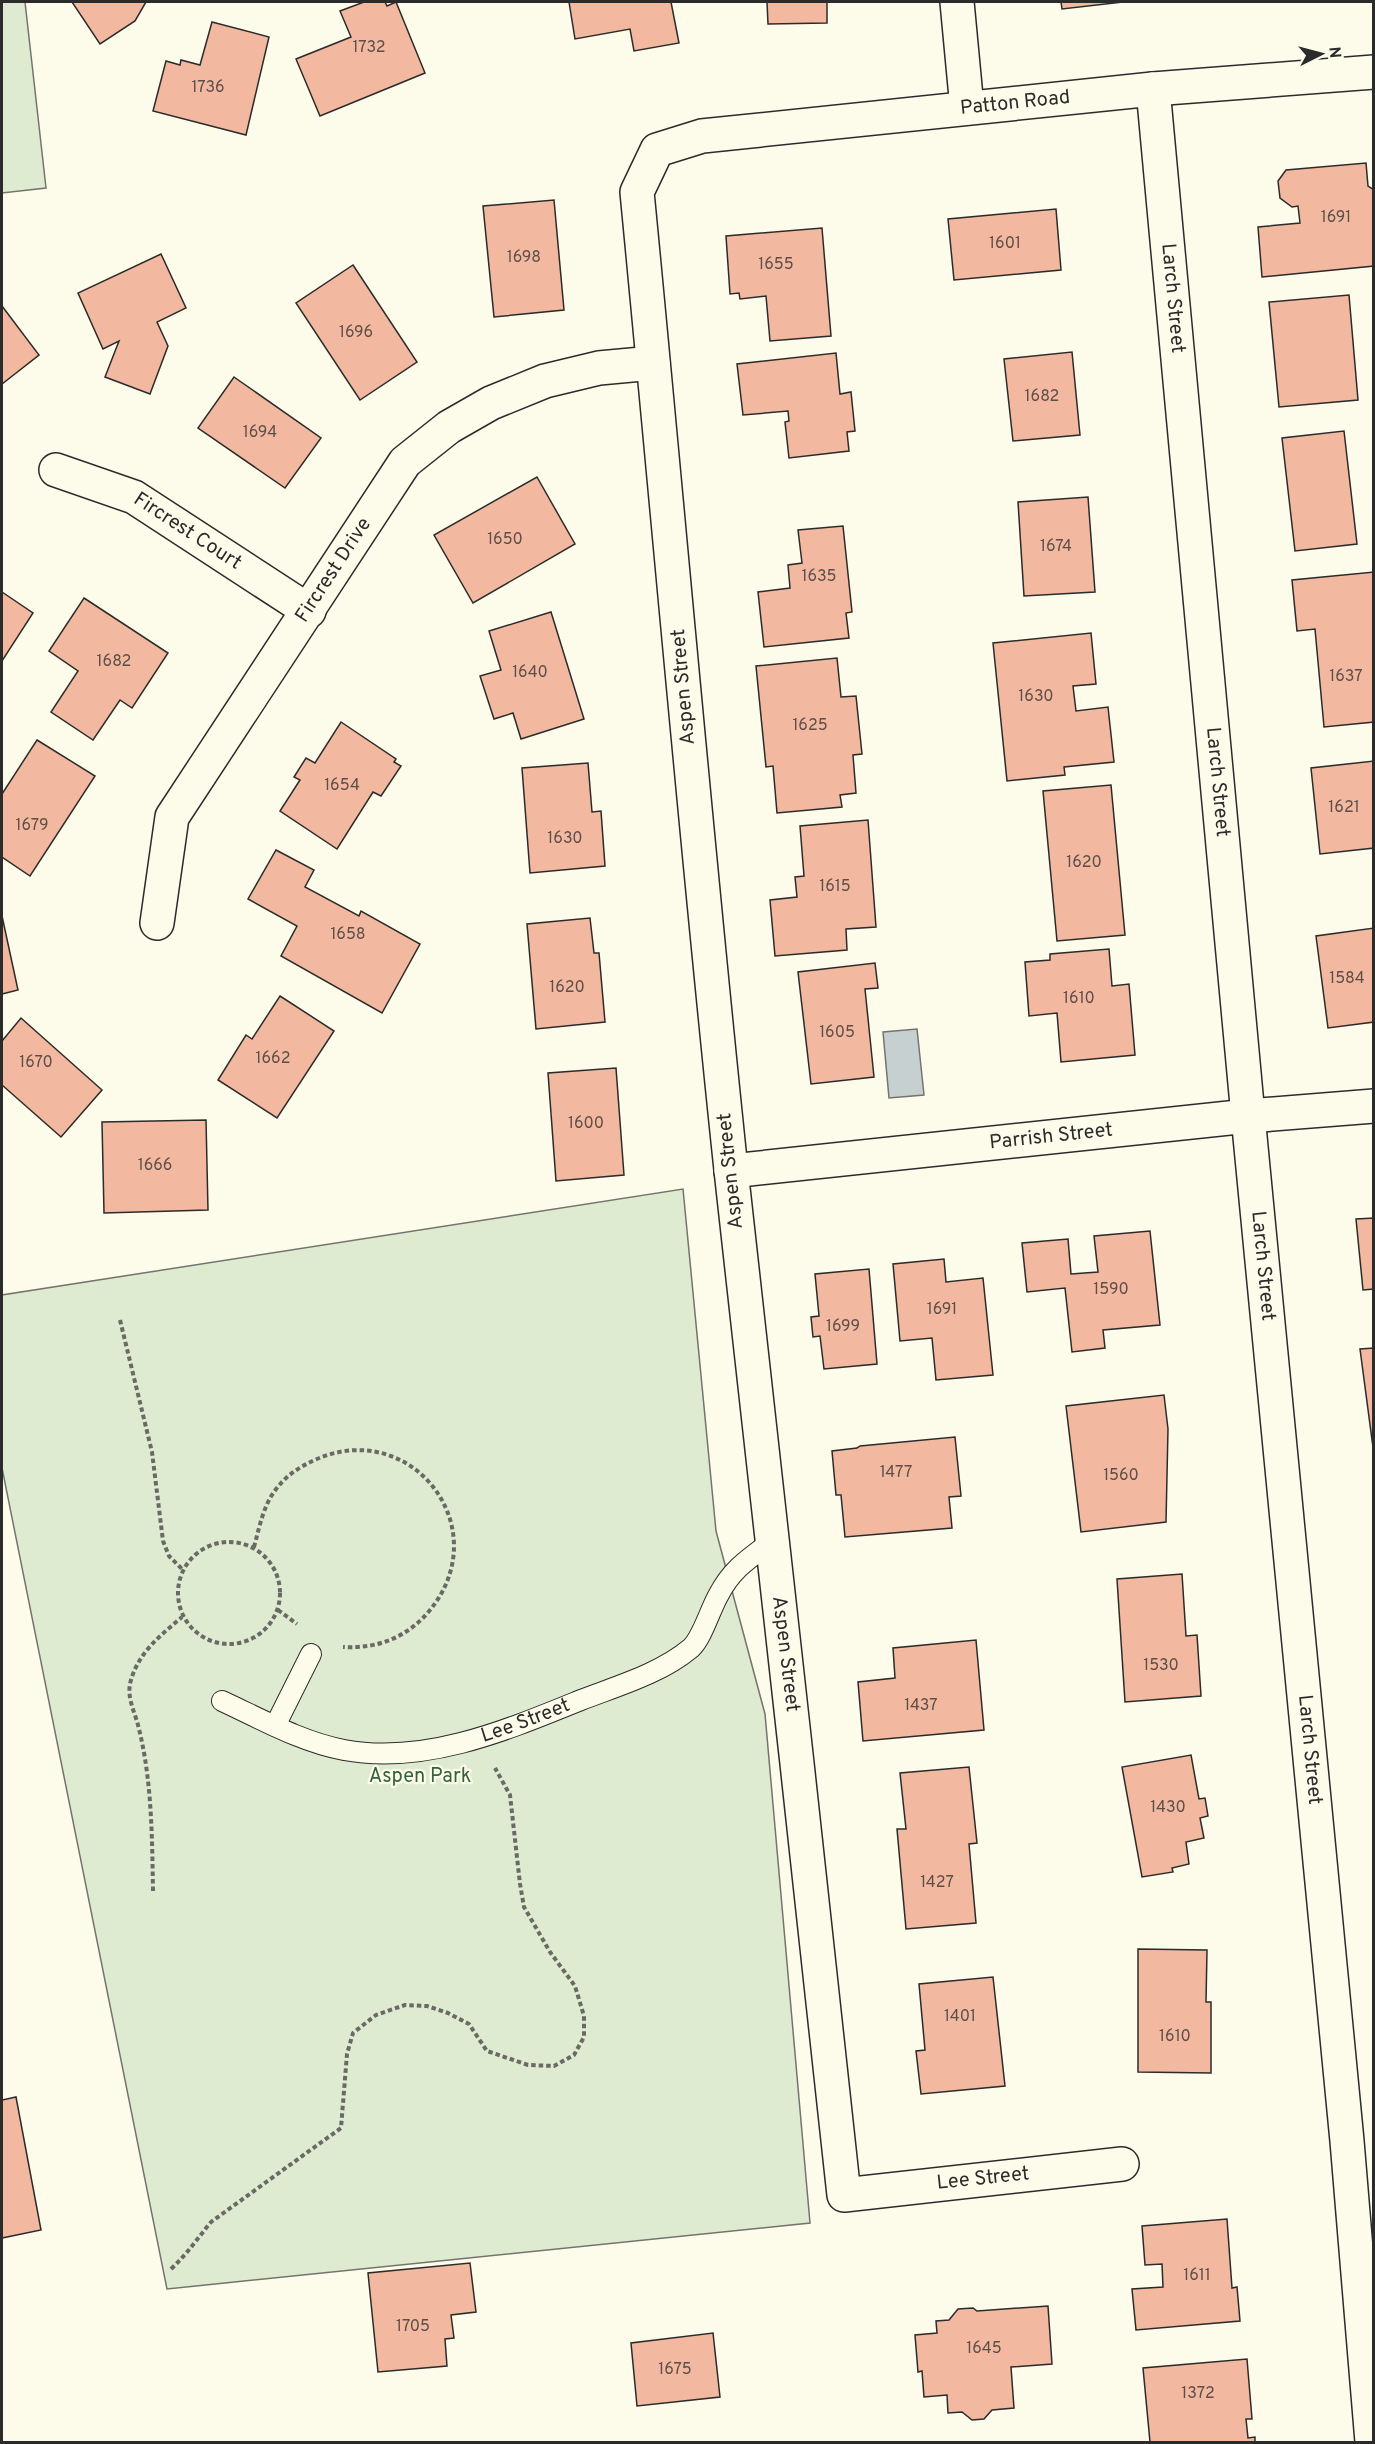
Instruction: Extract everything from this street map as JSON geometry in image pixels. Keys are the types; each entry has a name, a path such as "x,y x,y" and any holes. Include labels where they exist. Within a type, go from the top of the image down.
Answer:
{"street":[{"path":"957,2 968,108"},
{"name":"Patton Road","path":"657,150 702,136 1154,89 1374,72"},
{"name":"Larch Street","path":"1154,89 1248,1116 1360,2144 1372,2442"},
{"name":"Aspen Street","path":"657,150 637,192 731,1171 771,1542 789,1679 844,2195"},
{"name":"Fircrest Drive","path":"156,923 172,817 405,462 449,427 491,403 545,381 599,368 653,363"},
{"name":"Fircrest Court","path":"56,470 134,497 309,611"},
{"name":"Parrish Street","path":"731,1171 1248,1116 1374,1106"},
{"name":"Lee Street","path":"844,2195 1122,2164"}],"lane":[{"name":"Lee Street","path":"222,1701 275,1726 342,1750 373,1754 406,1752 479,1738 641,1677 676,1660 694,1646 718,1595 736,1568 771,1542"},
{"path":"275,1726 311,1654"}],"path":[{"path":"120,1320 152,1452 163,1541 169,1556 183,1570"},
{"path":"254,1547 262,1518 273,1493 291,1473 328,1454 368,1449 387,1455 422,1474 435,1487 446,1504 452,1524 454,1545 453,1566 447,1585 438,1601 417,1626 387,1642 370,1646 339,1646"},
{"path":"230,1543 254,1547 267,1559 276,1573 281,1592 278,1610 263,1629 252,1636 228,1644 215,1643 202,1638 182,1617 177,1583 183,1570 200,1552 215,1545 230,1543"},
{"path":"278,1610 302,1629"},
{"path":"153,1891 152,1820 138,1725 129,1698 130,1683 138,1660 182,1617"},
{"path":"171,2269 192,2249 197,2238 211,2222 341,2128 347,2054 352,2032 376,2015 405,2005 427,2006 448,2013 469,2025 487,2051 528,2065 554,2066 574,2055 584,2037 585,2016 575,1986 550,1952 524,1907 510,1795 479,1738"}],"green space":[{"path":"2,2 25,2 46,188 2,193"},
{"name":"Aspen Park","path":"683,1189 716,1531 765,1714 810,2223 167,2289 2,1468 2,1295"}],"shaded area":[{"path":"917,1029 924,1095 889,1098 883,1032"}],"building":[{"path":"72,2 146,2 135,21 100,44"},
{"path":"364,2 385,2 387,6 396,2 425,73 320,116 296,59 351,37 340,11"},
{"path":"569,2 671,2 679,43 634,51 630,29 575,39"},
{"path":"767,2 827,2 827,23 768,24"},
{"path":"1061,2 1123,2 1062,9"},
{"path":"212,22 269,37 246,135 153,111 166,61 180,65 181,60 200,65"},
{"path":"1366,163 1368,186 1374,190 1374,266 1262,277 1258,227 1300,223 1298,206 1292,207 1280,198 1278,181 1286,170"},
{"path":"554,200 564,310 494,317 483,206"},
{"path":"1056,209 1061,270 954,280 948,219"},
{"path":"822,228 831,336 770,341 766,296 740,299 739,293 730,294 726,236"},
{"path":"161,254 186,308 157,322 168,346 150,394 105,377 119,341 103,349 78,293"},
{"path":"353,265 417,362 360,400 296,303"},
{"path":"1349,295 1358,400 1279,407 1269,302"},
{"path":"2,306 39,355 2,384"},
{"path":"1072,352 1080,435 1013,441 1004,359"},
{"path":"836,353 840,394 851,392 855,431 847,432 849,451 789,458 785,422 789,421 788,411 743,415 737,364"},
{"path":"234,377 321,438 285,488 198,428"},
{"path":"1344,431 1357,544 1295,551 1282,438"},
{"path":"537,477 575,544 473,603 434,535"},
{"path":"1088,497 1095,592 1024,596 1018,502"},
{"path":"843,526 852,612 846,613 849,638 764,647 758,592 790,588 788,565 802,563 798,530"},
{"path":"1374,572 1374,722 1324,727 1315,629 1297,631 1292,580"},
{"path":"2,592 33,613 2,661"},
{"path":"84,598 168,653 132,708 120,700 93,740 51,712 78,671 49,651"},
{"path":"551,612 584,719 521,739 513,713 494,719 480,676 501,670 489,631"},
{"path":"1091,633 1096,684 1073,686 1076,711 1108,707 1114,762 1064,767 1065,775 1007,781 993,643"},
{"path":"837,658 841,697 856,696 862,754 853,755 856,793 840,795 842,807 777,813 773,766 766,767 756,666"},
{"path":"341,722 396,759 394,762 401,766 381,796 373,792 337,849 280,811 300,780 294,777 306,758 315,763"},
{"path":"37,740 95,776 30,876 2,857 2,794"},
{"path":"1374,761 1374,848 1320,854 1311,768"},
{"path":"588,763 592,812 601,811 605,866 530,873 522,768"},
{"path":"1111,785 1125,935 1057,941 1043,791"},
{"path":"868,820 876,927 846,929 847,950 775,956 770,900 797,897 795,877 804,876 800,826"},
{"path":"276,850 314,870 305,887 359,916 361,911 420,944 382,1013 281,956 297,926 248,899"},
{"path":"2,916 18,990 2,994"},
{"path":"590,918 594,953 599,953 605,1022 536,1029 527,924"},
{"path":"1374,928 1374,1022 1328,1028 1316,936"},
{"path":"1109,949 1112,986 1129,984 1135,1055 1061,1062 1057,1013 1029,1016 1025,962 1050,960 1050,954"},
{"path":"875,963 878,988 865,989 874,1077 811,1084 798,972"},
{"path":"280,996 334,1031 277,1118 218,1080 246,1035 252,1039"},
{"path":"21,1018 102,1090 61,1137 2,1085 2,1041"},
{"path":"616,1068 624,1175 556,1181 548,1073"},
{"path":"206,1120 208,1210 104,1213 102,1122"},
{"path":"1374,1218 1374,1289 1363,1290 1356,1219"},
{"path":"1150,1231 1160,1325 1103,1330 1105,1348 1072,1352 1065,1288 1027,1292 1022,1243 1068,1239 1071,1274 1098,1272 1094,1236"},
{"path":"944,1259 946,1282 983,1278 993,1375 936,1380 932,1338 900,1341 893,1264"},
{"path":"869,1269 877,1364 824,1369 820,1336 813,1337 811,1317 819,1316 815,1274"},
{"path":"1374,1348 1374,1455 1360,1349"},
{"path":"1164,1395 1168,1429 1166,1522 1081,1532 1066,1406"},
{"path":"955,1437 961,1496 949,1497 952,1528 845,1537 841,1495 836,1495 832,1451 860,1446"},
{"path":"1182,1574 1186,1636 1197,1635 1201,1696 1125,1702 1117,1579"},
{"path":"976,1640 984,1730 863,1741 858,1682 895,1678 893,1648"},
{"path":"1191,1755 1199,1799 1205,1798 1208,1816 1200,1818 1204,1838 1186,1842 1189,1864 1172,1868 1173,1872 1142,1877 1122,1767"},
{"path":"969,1767 977,1843 969,1844 976,1923 906,1929 897,1829 906,1829 900,1773"},
{"path":"1138,1949 1207,1950 1206,2002 1211,2002 1211,2073 1138,2072"},
{"path":"993,1977 1005,2086 921,2094 916,2051 925,2050 919,1984"},
{"path":"16,2097 41,2230 2,2238 2,2100"},
{"path":"1227,2219 1232,2288 1237,2287 1240,2321 1136,2330 1132,2289 1163,2287 1162,2264 1145,2265 1142,2226"},
{"path":"470,2263 476,2312 451,2315 454,2338 445,2339 447,2366 378,2372 368,2273"},
{"path":"1048,2306 1052,2364 1011,2367 1014,2408 992,2410 984,2419 972,2420 962,2412 948,2413 947,2395 924,2397 922,2371 918,2372 915,2335 937,2333 936,2321 949,2320 958,2309 973,2308 977,2311"},
{"path":"713,2333 720,2397 637,2406 631,2343"},
{"path":"1247,2359 1252,2419 1246,2419 1248,2438 1255,2437 1255,2442 1150,2442 1143,2368"}]}
